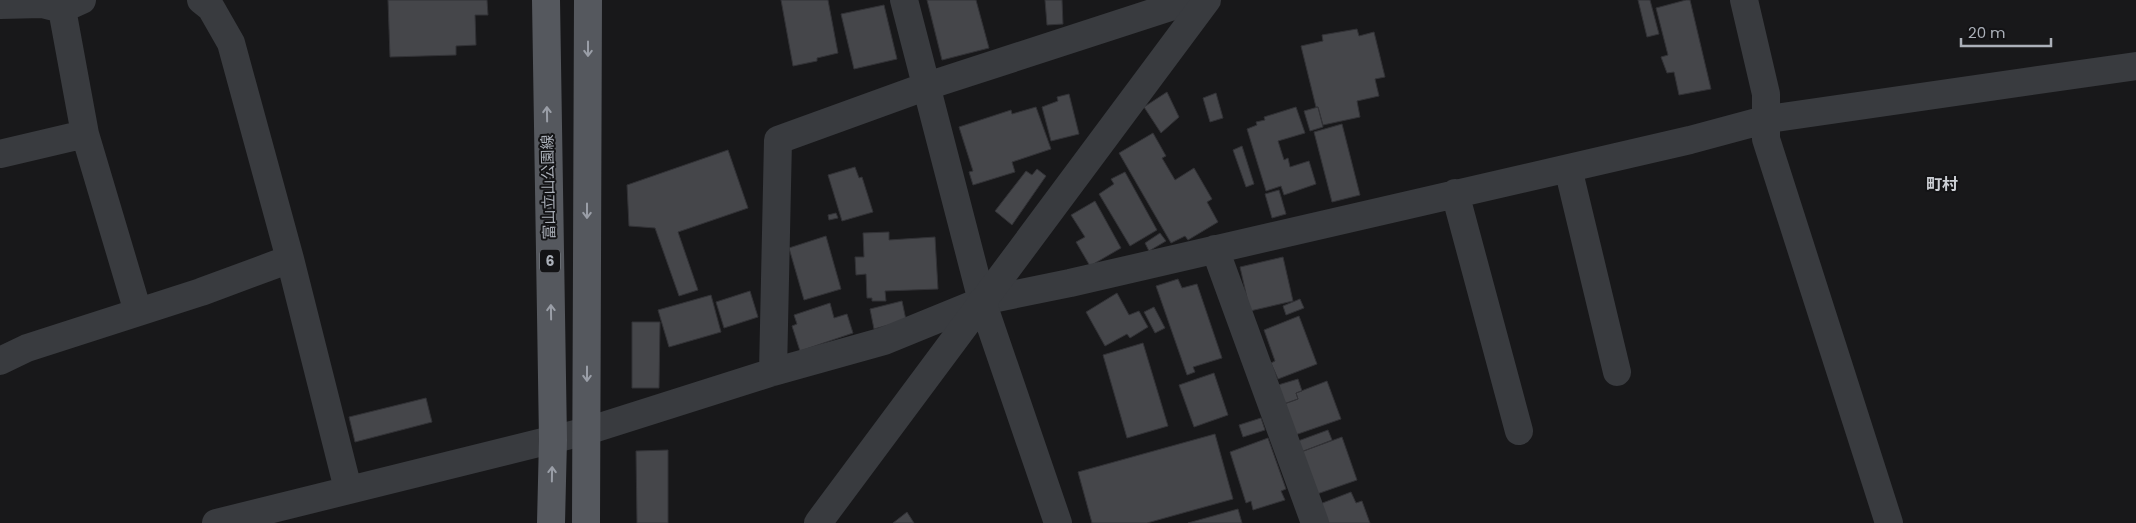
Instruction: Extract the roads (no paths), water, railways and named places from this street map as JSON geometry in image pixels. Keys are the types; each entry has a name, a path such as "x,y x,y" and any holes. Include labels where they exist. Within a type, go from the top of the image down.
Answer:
{"main road":[{"name":"富山立山公園線","path":"546,0 553,440 551,523"},
{"path":"586,523 588,0"}],"street":[{"path":"201,0 211,8 230,42 290,259 348,490"},
{"path":"904,0 982,301 1058,523"},
{"path":"773,372 778,140 927,86 1192,0"},
{"path":"818,523 1207,0"},
{"path":"1744,0 1766,94 1768,120 1766,139 1889,523"},
{"path":"0,5 72,4 86,134 138,312"},
{"path":"216,523 587,431 773,372 884,341 982,301 1690,140 1768,120 2136,66"},
{"path":"0,154 86,134"},
{"path":"1568,168 1616,372"},
{"path":"1455,193 1519,431"},
{"path":"1215,249 1315,523"},
{"path":"0,360 28,348 290,259"}],"district":[{"name":"町村","path":"1942,184"}]}
